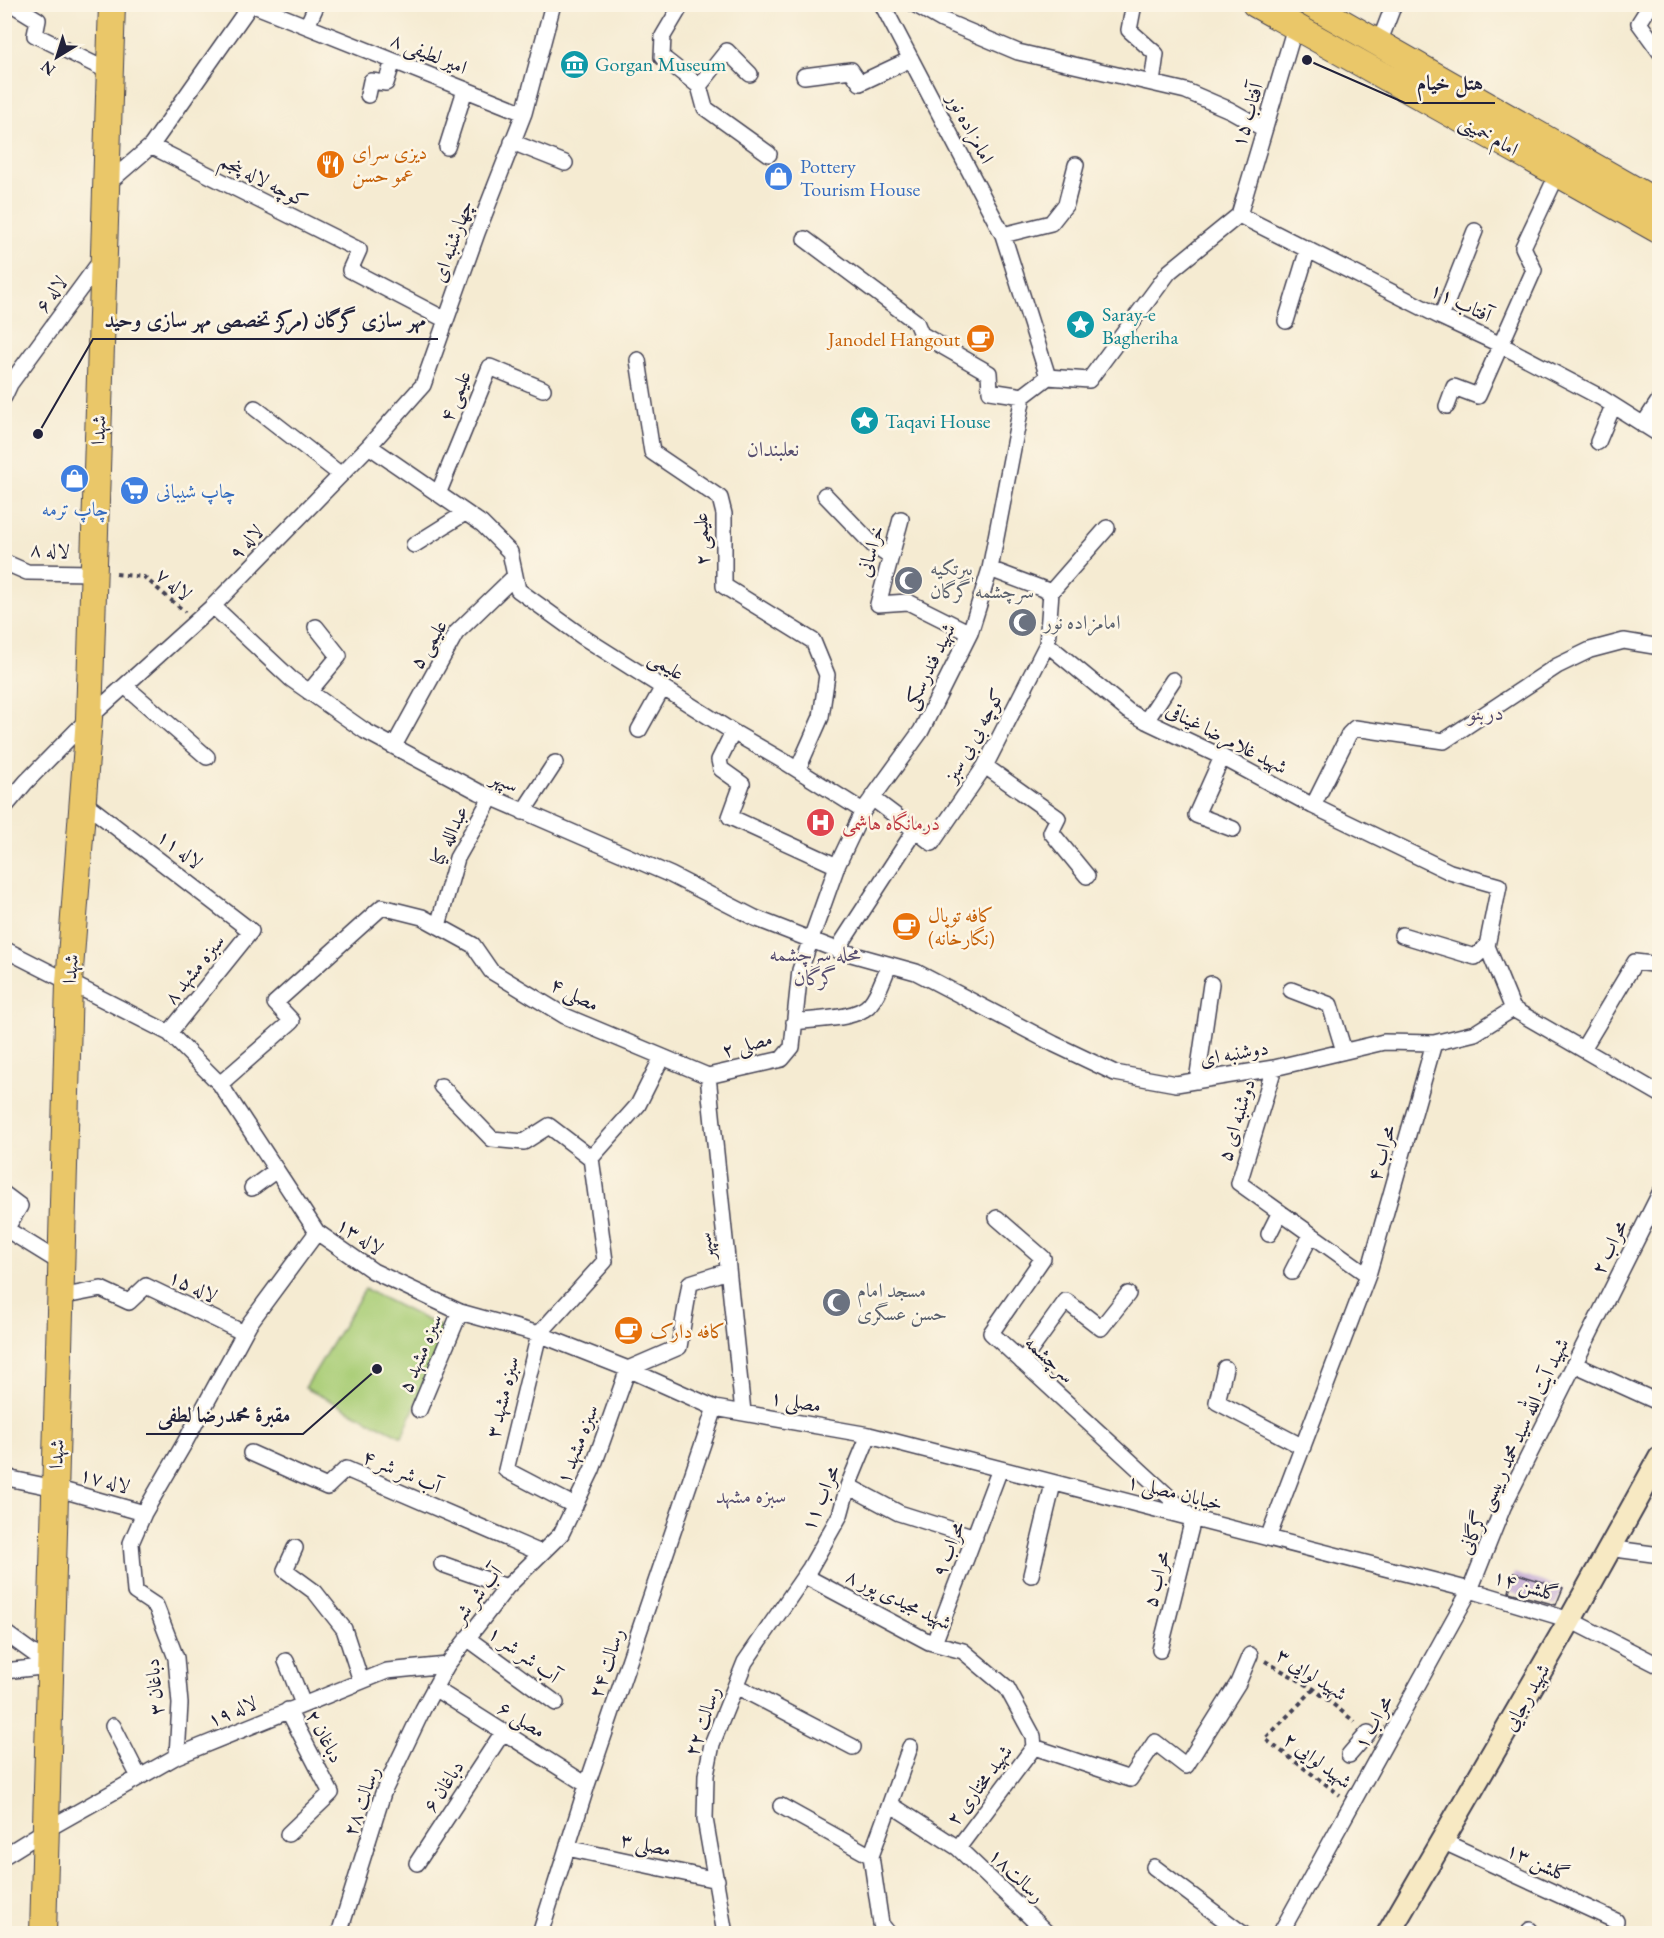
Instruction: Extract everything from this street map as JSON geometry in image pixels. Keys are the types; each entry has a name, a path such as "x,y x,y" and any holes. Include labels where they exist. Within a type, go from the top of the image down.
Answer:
{"main road":[{"name":"شهدا","path":"43,1934 69,983 89,718 112,4"},
{"name":"امام خمینی","path":"1256,4 1659,231"},
{"name":"امام خمینی","path":"1309,4 1659,204"},
{"path":"1295,27 1309,4"},
{"name":"شهید رجایی","path":"1388,1934 1570,1620 1659,1458"}],"street":[{"path":"12,4 38,20 35,35 110,72"},
{"path":"106,185 151,146 251,4"},
{"name":"۸ امیر لطیفی","path":"251,4 524,113"},
{"path":"307,26 317,4"},
{"name":"چهارشنبه ای","path":"423,385 477,233 524,113 553,4"},
{"path":"682,4 663,36 662,57 699,86 705,108 769,154"},
{"name":"امامزاده نور","path":"882,4 1003,235 1048,377"},
{"path":"1134,4 1130,30 1156,54 1152,83"},
{"path":"1379,44 1394,4"},
{"path":"1651,4 1639,23 1659,52"},
{"path":"915,5 942,20 1018,52 1186,91 1230,110 1264,129"},
{"name":"آفتاب ۱۵","path":"1239,215 1295,27"},
{"path":"699,86 727,51 750,74"},
{"path":"804,76 851,70 860,83 911,59"},
{"path":"368,95 371,81 387,83 393,61"},
{"path":"447,147 465,90"},
{"path":"512,142 565,162"},
{"name":"کوچه لاله پنجم","path":"151,146 359,250 350,270 446,320"},
{"path":"1003,235 1051,223 1066,204 1076,165"},
{"path":"1447,406 1454,387 1478,396 1534,270 1523,247 1558,173"},
{"path":"805,239 916,322 921,334 989,373 990,391 1023,396 1048,377 1089,380 1169,272 1239,215"},
{"name":"آفتاب ۱۱","path":"1239,215 1501,345 1613,406 1659,435"},
{"path":"1441,317 1475,231"},
{"path":"1286,321 1308,249"},
{"name":"۶ لاله","path":"6,387 104,257"},
{"name":"۲ علیمی","path":"638,360 652,452 720,498 724,514 724,586 813,641 827,675 821,717 798,769"},
{"name":"۴ علیمی","path":"438,494 490,367 543,389"},
{"name":"۹ لاله","path":"4,808 26,782 89,718 213,606 369,446 423,385"},
{"name":"شهید فندرسکی","path":"811,940 837,866 867,805 921,731 970,633 990,569 1023,396"},
{"path":"1643,425 1659,399"},
{"path":"1598,442 1613,406"},
{"path":"255,408 341,475"},
{"path":"369,446 465,513 414,545"},
{"path":"825,495 874,546 890,556"},
{"name":"علیمی","path":"465,513 482,524 510,552 518,590 583,637 733,732 915,830 932,843"},
{"name":"خراسانی","path":"901,519 878,604 908,603 970,633"},
{"path":"1047,644 1051,592 1107,528"},
{"name":"۸ لاله","path":"4,562 27,572 93,573"},
{"path":"990,569 1051,592"},
{"name":"۵ علیمی","path":"394,746 456,633 515,576"},
{"name":"سپهر","path":"213,606 291,679 365,731 491,798 671,875 755,918 811,940"},
{"path":"309,692 339,656 316,627"},
{"path":"1313,806 1348,734 1355,728 1444,741 1557,666 1590,650 1624,641 1659,647"},
{"name":"شهید غلامرضا غیناقی","path":"1047,644 1128,711 1146,721 1222,757 1313,806 1450,872 1499,886 1487,946"},
{"name":"کوچه بی بی سبز","path":"932,843 985,766 1047,644"},
{"path":"1146,721 1173,680"},
{"path":"125,686 207,757"},
{"path":"639,730 663,687"},
{"path":"733,732 719,760 721,769 742,784 730,817 837,866"},
{"path":"1222,757 1196,815 1233,829"},
{"path":"523,812 555,763"},
{"path":"985,766 1058,818 1051,832 1087,876"},
{"name":"عبدالله کیا","path":"438,926 457,858 491,798"},
{"name":"۱۱ لاله","path":"82,801 251,931"},
{"path":"837,950 915,830"},
{"name":"۴ مصلی","path":"220,1084 292,1021 274,1003 382,907 422,917 473,945 491,971 565,1016 708,1076"},
{"name":"۸ سبزه مشهد","path":"169,1033 251,931"},
{"path":"1402,934 1475,957 1487,946 1513,1009 1659,1094"},
{"name":"دوشنبه ای","path":"811,940 889,966 916,972 1115,1073 1176,1084 1274,1068 1383,1042 1434,1042 1475,1033 1513,1009"},
{"name":"۲ مصلی","path":"708,1076 782,1059 792,1047 800,970 811,940"},
{"name":"لاله ۱۳","path":"4,949 169,1033 220,1084 317,1232 373,1271 460,1312 539,1334 628,1369 715,1408"},
{"path":"1583,1049 1635,962 1659,965"},
{"path":"794,1022 849,1016 861,1012 871,1004 889,966"},
{"path":"1197,1081 1211,984"},
{"path":"1291,990 1330,1005 1344,1051"},
{"name":"۴ محراب","path":"1268,1538 1368,1275 1434,1042"},
{"path":"591,1158 638,1104 662,1057"},
{"name":"۵ دوشنبه ای","path":"1274,1068 1239,1183 1280,1212"},
{"name":"سپهر","path":"708,1076 744,1412"},
{"path":"441,1086 492,1139 524,1142 549,1126 591,1158 605,1261 539,1334"},
{"path":"252,1188 275,1171"},
{"name":"۲ محراب","path":"1596,1320 1659,1193"},
{"path":"4,1194 20,1206 6,1229 61,1263"},
{"path":"1269,1234 1280,1212 1368,1275"},
{"name":"سرچشمه","path":"997,1218 1043,1258 991,1333 1193,1519"},
{"path":"144,1513 246,1329 317,1232"},
{"path":"1292,1272 1311,1234"},
{"path":"628,1369 679,1347 690,1283 728,1270"},
{"name":"۱۵ لاله","path":"60,1297 101,1289 129,1302 146,1286 246,1329"},
{"path":"1022,1362 1065,1301 1101,1328 1128,1294"},
{"name":"۵ سبزه مشهد","path":"419,1410 460,1312"},
{"name":"شهید آیت الله سید محمد رییسی گرگانی","path":"1470,1590 1503,1507 1596,1320"},
{"name":"۳ سبزه مشهد","path":"539,1334 506,1470 575,1506"},
{"path":"1575,1364 1659,1402"},
{"path":"1225,1368 1217,1402 1303,1447"},
{"name":"۱ سبزه مشهد","path":"561,1534 592,1470 628,1369"},
{"name":"۱ مصلی","path":"715,1408 869,1435"},
{"name":"۲۴ رسالت","path":"540,1934 587,1785 715,1408"},
{"name":"خیابان مصلی ۱","path":"869,1435 1470,1590"},
{"name":"۱۱ محراب","path":"805,1576 840,1515 848,1486 869,1435"},
{"name":"۴ آب شر شر","path":"251,1454 327,1487 346,1469 541,1553"},
{"name":"۹ محراب","path":"934,1643 1000,1469"},
{"name":"۱۷ لاله","path":"4,1474 12,1479 55,1488 144,1513"},
{"path":"1031,1575 1053,1484"},
{"path":"848,1486 899,1513 975,1537"},
{"name":"۳ دباغان","path":"144,1513 131,1543 135,1592 156,1606 176,1658 180,1704 177,1756"},
{"name":"۵ محراب","path":"1160,1650 1193,1519"},
{"name":"آب شر شر","path":"434,1688 447,1665 507,1587 561,1534"},
{"path":"295,1548 285,1570 315,1592 344,1629 361,1681"},
{"path":"1608,1548 1659,1555"},
{"path":"442,1564 507,1587"},
{"name":"۸ شهید مجیدی پور","path":"805,1576 934,1643 963,1651 1007,1688 1033,1736 1034,1747"},
{"name":"۲۲ رسالت","path":"725,1934 705,1820 706,1775 712,1744 746,1662 805,1576"},
{"name":"گلشن ۱۴","path":"1470,1590 1570,1620 1659,1666"},
{"name":"۱ محراب","path":"1280,1934 1470,1590"},
{"path":"4,1632 51,1666"},
{"name":"۱ آب شر شر","path":"467,1638 556,1703"},
{"path":"1034,1747 1130,1779 1155,1742 1186,1766 1238,1683 1250,1655"},
{"path":"286,1661 303,1704"},
{"name":"۱۹ لاله","path":"4,1856 177,1756 387,1671 447,1665"},
{"path":"4,1671 51,1666"},
{"path":"736,1686 853,1747"},
{"name":"۶ مصلی","path":"434,1688 587,1785"},
{"name":"۲۸ رسالت","path":"339,1934 383,1793 434,1688"},
{"name":"۲ دباغان","path":"288,1710 331,1793 288,1834"},
{"path":"113,1726 139,1777"},
{"name":"۶ دباغان","path":"417,1863 503,1732"},
{"path":"1349,1755 1368,1733"},
{"path":"889,1934 881,1924 871,1856 910,1747"},
{"name":"۲ شهید مختاری","path":"958,1848 1034,1747"},
{"name":"رسالت۱۸","path":"890,1804 958,1848 1048,1934"},
{"path":"781,1806 871,1856"},
{"name":"۱۳ گلشن","path":"1442,1841 1616,1921"},
{"name":"۳ مصلی","path":"567,1848 717,1880"},
{"path":"1154,1867 1243,1934"}],"path":[{"name":"۷ لاله","path":"93,573 144,577 196,623"},
{"name":"۳ شهید لوایی","path":"1250,1655 1264,1660 1314,1689 1368,1733"},
{"name":"۲ شهید لوایی","path":"1314,1689 1265,1739 1352,1804"}],"green space":[{"path":"365,1289 447,1330 402,1437 305,1388"}],"building":[{"path":"1514,1573 1563,1588 1556,1605 1509,1592"}],"place":[{"name":"هتل خیام","path":"1307,60"},
{"name":"Gorgan Museum","path":"574,64"},
{"name":"دیزی سرای عمو حسن","path":"331,164"},
{"name":"Pottery Tourism House","path":"779,177"},
{"name":"Saray-e Bagheriha","path":"1081,325"},
{"name":"Janodel Hangout","path":"981,339"},
{"name":"Taqavi House","path":"864,421"},
{"name":"مهر سازی گرگان (مرکز تخصصی مهر سازی وحید","path":"38,434"},
{"name":"چاپ ترمه","path":"75,479"},
{"name":"چاپ شیبانی","path":"135,491"},
{"name":"پیرتکیه سرچشمه گرگان","path":"909,580"},
{"name":"امامزاده نور","path":"1023,622"},
{"name":"درمانگاه هاشمی","path":"821,823"},
{"name":"کافه توپال (نگارخانه)","path":"907,926"},
{"name":"مسجد امام حسن عسگری","path":"836,1302"},
{"name":"کافه دارک","path":"629,1331"},
{"name":"مقبرهٔ محمدرضا لطفی","path":"377,1369"}],"district":[{"name":"نعلبندان","path":"773,448"},
{"name":"دربنو","path":"1486,712"},
{"name":"محله سرچشمه گرگان","path":"815,965"},
{"name":"سبزه مشهد","path":"751,1495"}]}
